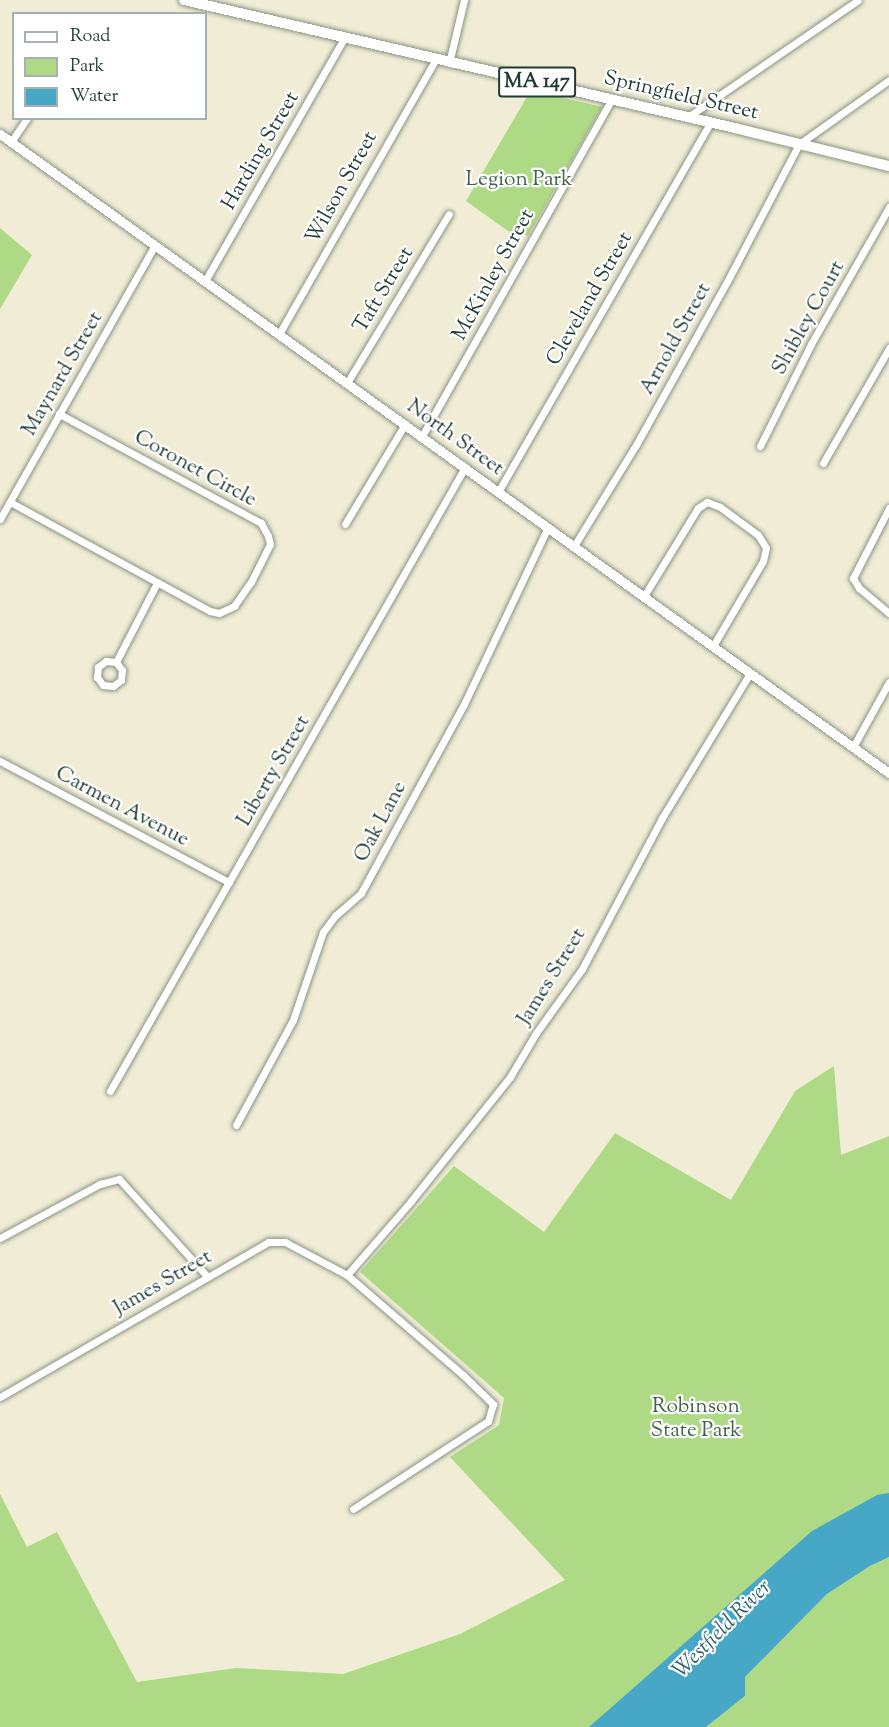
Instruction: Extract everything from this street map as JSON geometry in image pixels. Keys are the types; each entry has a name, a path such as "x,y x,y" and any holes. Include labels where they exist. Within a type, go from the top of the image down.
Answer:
{"main road":[{"name":"Springfield Street","path":"184,0 205,10 345,37 889,166"},
{"name":"North Street","path":"0,134 889,773"}],"street":[{"path":"449,63 464,0"},
{"path":"688,117 858,0"},
{"name":"Harding Street","path":"206,281 345,37"},
{"name":"Wilson Street","path":"279,334 435,60"},
{"path":"799,144 889,80"},
{"name":"McKinley Street","path":"422,436 612,99"},
{"path":"11,142 26,120"},
{"name":"Cleveland Street","path":"498,492 711,122"},
{"name":"Arnold Street","path":"574,546 636,445 730,276 799,144"},
{"name":"Shibley Court","path":"760,446 811,344 889,207"},
{"name":"Taft Street","path":"348,383 449,214"},
{"name":"Maynard Street","path":"0,519 155,245"},
{"path":"823,463 889,348"},
{"name":"Coronet Circle","path":"10,502 157,583 210,611 219,613 226,611 240,598 268,551 270,544 265,527 59,414"},
{"path":"345,524 405,424"},
{"name":"Liberty Street","path":"110,1090 465,467"},
{"path":"644,596 698,508 707,502 720,507 758,535 766,548 765,555 713,646"},
{"path":"889,508 853,578 859,588 889,614"},
{"name":"Oak Lane","path":"236,1125 293,1020 323,932 336,915 361,893 464,704 548,527"},
{"path":"116,662 157,583"},
{"name":"James Street","path":"347,1275 411,1201 510,1077 536,1034 582,969 667,811 750,673"},
{"path":"853,747 889,682"},
{"name":"Carmen Avenue","path":"0,761 229,882"},
{"path":"0,1238 100,1184 118,1179 207,1276"},
{"name":"James Street","path":"0,1397 268,1242 285,1242 347,1275 463,1375 493,1404 488,1421 353,1509"}],"green space":[{"name":"Legion Park","path":"531,90 602,107 528,236 508,231 466,201"},
{"path":"0,228 32,255 0,309"},
{"name":"Robinson State Park","path":"834,1066 841,1155 889,1136 889,1532 651,1727 0,1727 0,1494 27,1547 57,1532 137,1682 236,1668 343,1674 460,1634 565,1580 450,1457 499,1425 504,1398 360,1272 454,1166 544,1232 615,1133 731,1200 795,1091"},
{"path":"889,1557 889,1727 706,1727 745,1696 745,1677 827,1594 870,1566"}],"water":[{"name":"Westfield River","path":"889,1493 889,1557 870,1566 827,1594 745,1677 745,1696 706,1727 589,1727 812,1531 877,1495"}]}
